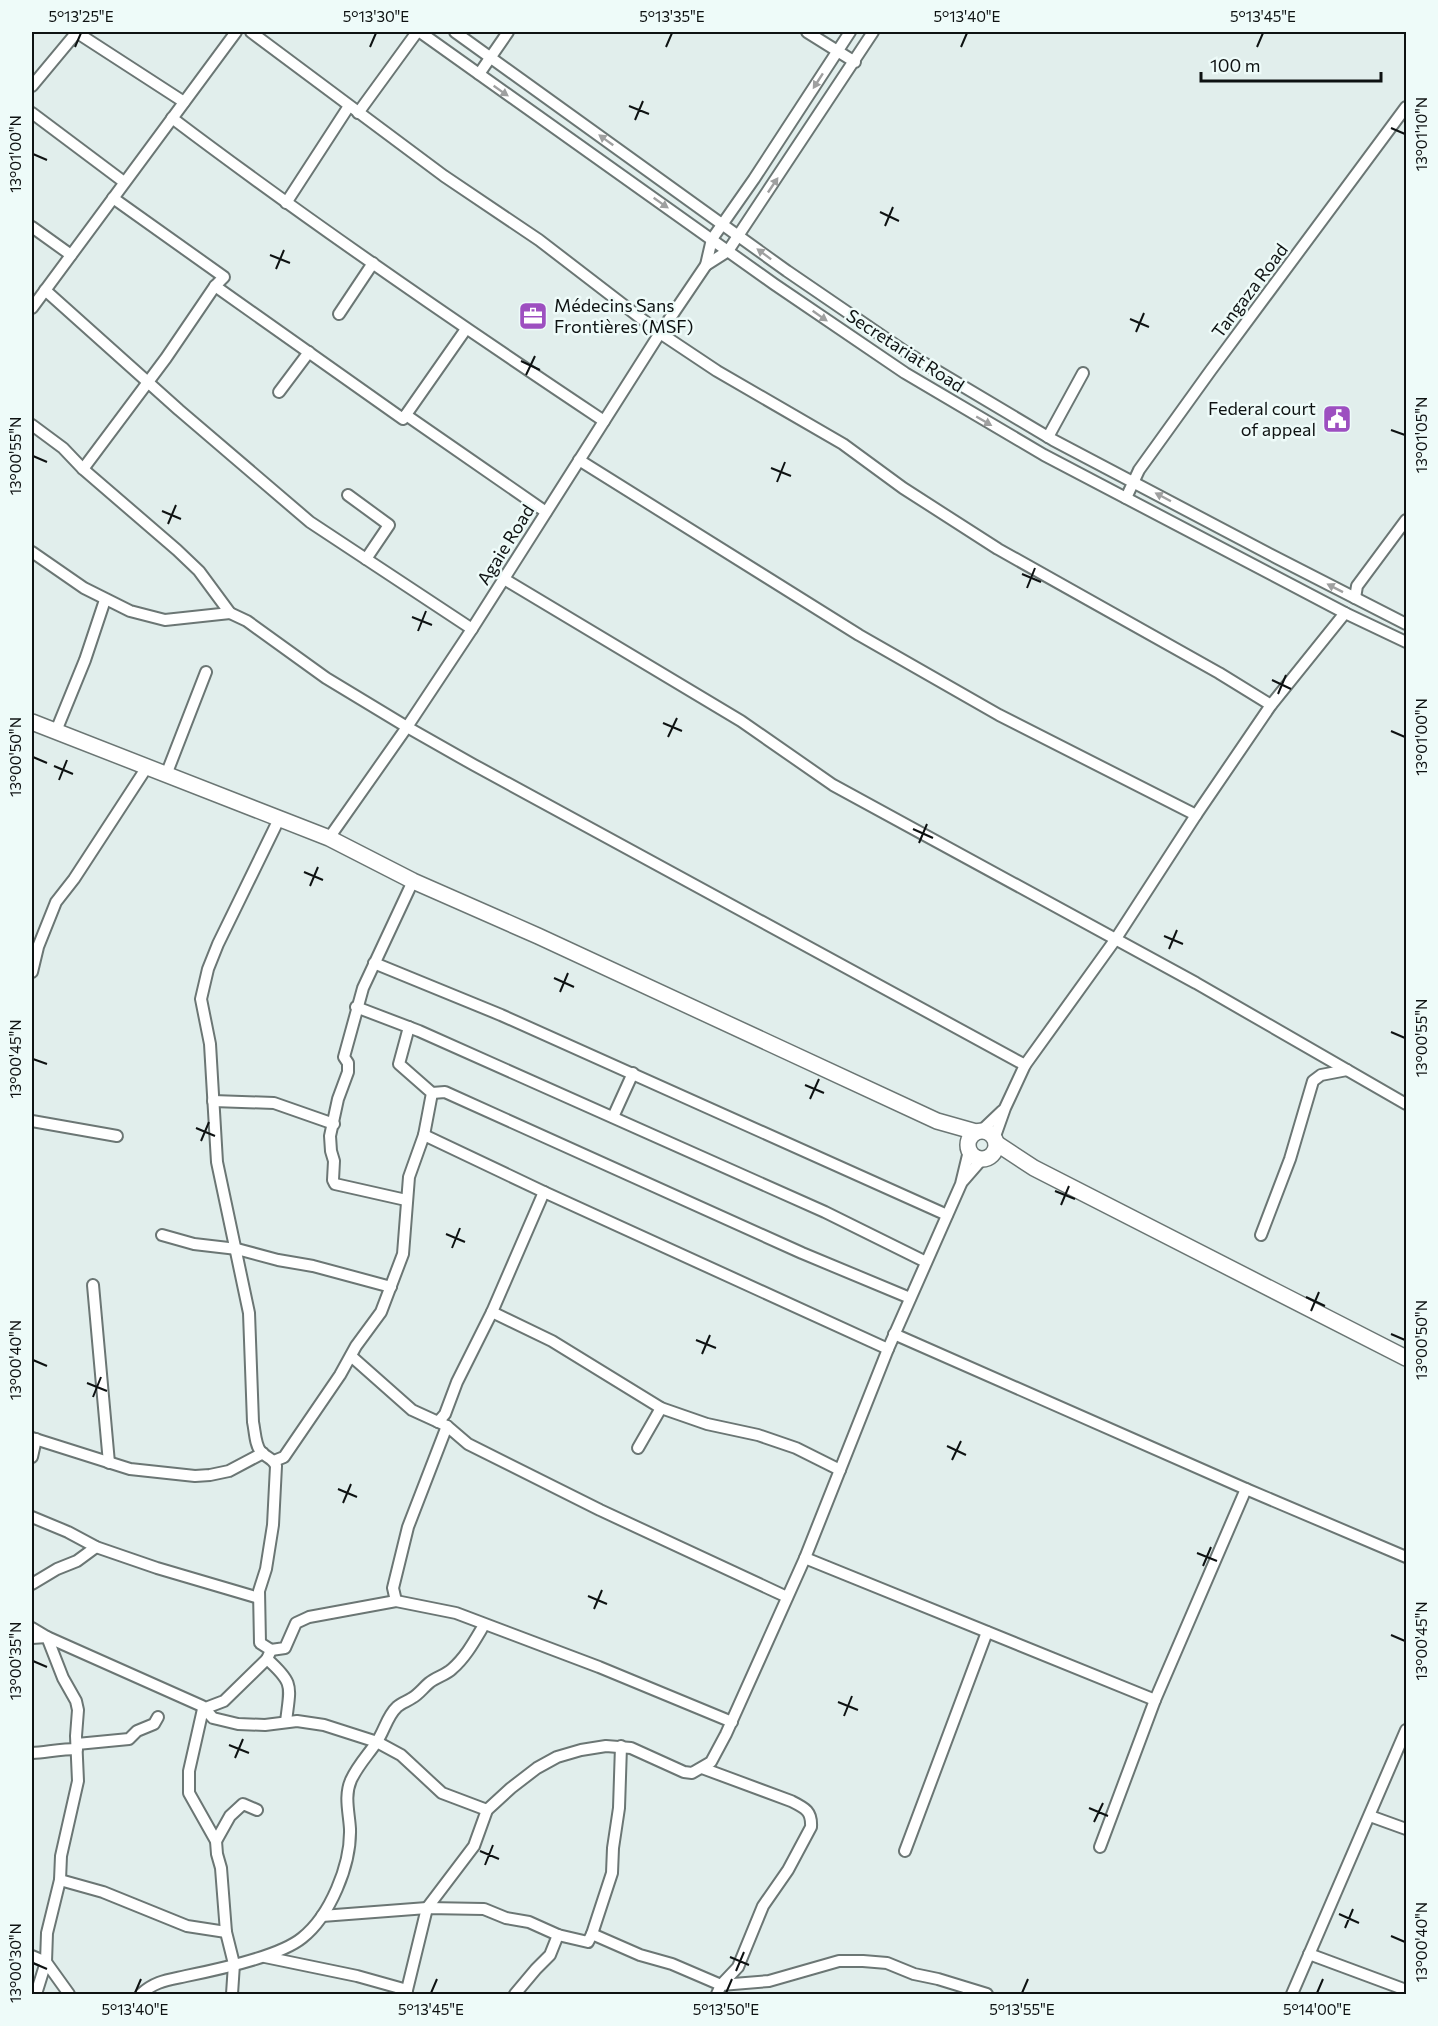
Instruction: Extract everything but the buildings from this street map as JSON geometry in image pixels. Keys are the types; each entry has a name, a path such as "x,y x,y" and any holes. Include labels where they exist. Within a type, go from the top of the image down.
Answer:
{"street":[{"path":"32,86 76,32 184,102"},
{"path":"32,308 236,32"},
{"path":"251,32 444,176 539,240 660,333 717,371 843,444 903,488 998,549 1219,673 1271,705"},
{"path":"358,113 419,32"},
{"name":"Secretariat Road","path":"419,32 774,284 904,373 1007,434 1126,498 1345,613 1407,642"},
{"name":"Secretariat Road","path":"455,32 907,353 1048,437 1407,624"},
{"path":"478,74 508,32"},
{"path":"807,32 855,62"},
{"path":"706,265 712,239 850,32"},
{"path":"706,265 728,251 873,32"},
{"path":"286,203 348,106"},
{"name":"Tangaza Road","path":"1126,498 1139,470 1204,379 1407,107"},
{"path":"32,113 124,182"},
{"path":"172,118 286,203 604,422"},
{"path":"82,469 137,398 215,286 224,277 113,198"},
{"path":"32,227 71,255"},
{"path":"339,314 373,264"},
{"name":"Agaie Road","path":"329,838 407,728 706,265"},
{"path":"215,286 404,419 466,329"},
{"path":"45,290 310,522 472,629"},
{"path":"279,392 309,352"},
{"path":"1048,437 1083,373"},
{"path":"406,415 546,512"},
{"path":"32,425 63,448 82,469 155,530 199,571 230,613 247,621 326,678 407,728 1025,1065"},
{"path":"579,460 859,635 999,715 1196,814"},
{"path":"348,495 389,525 366,559"},
{"path":"1355,598 1357,586 1407,520"},
{"path":"32,552 84,588 130,611 165,620 230,613"},
{"path":"504,579 741,721 833,785 1196,983 1407,1104"},
{"path":"56,731 85,660 105,600"},
{"path":"262,1956 357,1976 406,1992 427,1908 474,1846 487,1810 537,1768 557,1757 597,1747 621,1746 638,1751 684,1772 692,1773 711,1762 732,1722 805,1558 888,1348 946,1215 982,1144 1005,1108 1025,1065 1115,940 1196,814 1271,705 1345,613"},
{"path":"166,775 206,672"},
{"path":"32,722 329,838 413,881 538,936 937,1121 1407,1358"},
{"path":"32,972 38,946 56,902 74,879 147,767"},
{"path":"274,1461 259,1450 253,1422 249,1313 217,1162 210,1044 201,999 208,969 218,944 279,819"},
{"path":"406,1200 335,1184 330,1144 338,1099 348,1072 348,1063 344,1057 356,1007 413,881"},
{"path":"374,963 633,1073 946,1215"},
{"path":"356,1007 409,1027 613,1117 825,1212 926,1262"},
{"path":"409,1027 399,1064 432,1093 445,1092 802,1253 910,1298"},
{"path":"1261,1235 1290,1159 1313,1081 1321,1075 1347,1070"},
{"path":"613,1117 633,1073"},
{"path":"274,1461 284,1457 381,1312 403,1254 409,1177 424,1135 432,1093"},
{"path":"213,1101 274,1103 334,1124"},
{"path":"32,1121 117,1136"},
{"path":"424,1135 888,1348"},
{"path":"396,1601 393,1588 408,1527 445,1414 457,1382 492,1312 544,1192"},
{"path":"162,1236 194,1244 237,1249 338,1272 391,1287"},
{"path":"93,1285 109,1464"},
{"path":"492,1312 552,1341 661,1408 707,1424 758,1435 796,1448 840,1470"},
{"path":"894,1334 1246,1489 1407,1557"},
{"path":"351,1356 412,1410 442,1424 468,1444 600,1510 787,1597"},
{"path":"638,1448 661,1408"},
{"path":"32,1457 34,1439 130,1470 210,1475 229,1472 262,1454"},
{"path":"274,1461 276,1476 273,1525 259,1598 260,1643 286,1677 288,1683 286,1722"},
{"path":"1100,1847 1155,1700 1246,1489"},
{"path":"32,1517 96,1547 165,1571 259,1598"},
{"path":"32,1584 57,1569 77,1561 96,1547"},
{"path":"805,1558 1155,1700"},
{"path":"203,1709 224,1701 269,1654 285,1648 296,1623 309,1617 396,1601 456,1613 599,1667 732,1722"},
{"path":"141,1995 150,1986 164,1980 283,1950 301,1939 315,1926 339,1882 349,1846 348,1787 362,1760 377,1742 396,1707 414,1697 431,1681 452,1669 473,1645 484,1625"},
{"path":"32,1628 47,1637 202,1706 213,1718 238,1724 265,1725 286,1722 324,1725 377,1742 401,1755 442,1793 487,1810"},
{"path":"905,1851 987,1632"},
{"path":"32,1638 47,1637"},
{"path":"36,1995 46,1962 46,1933 60,1880 61,1856 67,1827 73,1812 78,1781 76,1701 63,1678 47,1637"},
{"path":"203,1709 189,1771 189,1793 216,1841 221,1868 226,1932 234,1964 232,1995"},
{"path":"32,1753 129,1739 137,1731 154,1724 158,1717"},
{"path":"1292,1995 1407,1730"},
{"path":"322,1916 427,1908 484,1909 506,1918 529,1922 558,1935 588,1942 612,1873 619,1808 621,1746"},
{"path":"702,1768 791,1801 810,1812 811,1819 811,1827 788,1870 763,1906 738,1967 719,1990"},
{"path":"216,1841 230,1816 243,1804 257,1810"},
{"path":"1370,1816 1407,1829"},
{"path":"60,1880 103,1892 187,1926 226,1932"},
{"path":"592,1934 640,1955 672,1964 719,1990 769,1981 839,1961 863,1961 887,1963 914,1974 985,1994"},
{"path":"515,1995 550,1955 558,1935"},
{"path":"1309,1954 1407,1990"},
{"path":"32,1956 46,1962 69,1995"}],"place":[{"name":"Médecins Sans Frontières (MSF)","path":"533,316"},
{"name":"Federal court of appeal","path":"1337,419"}]}
